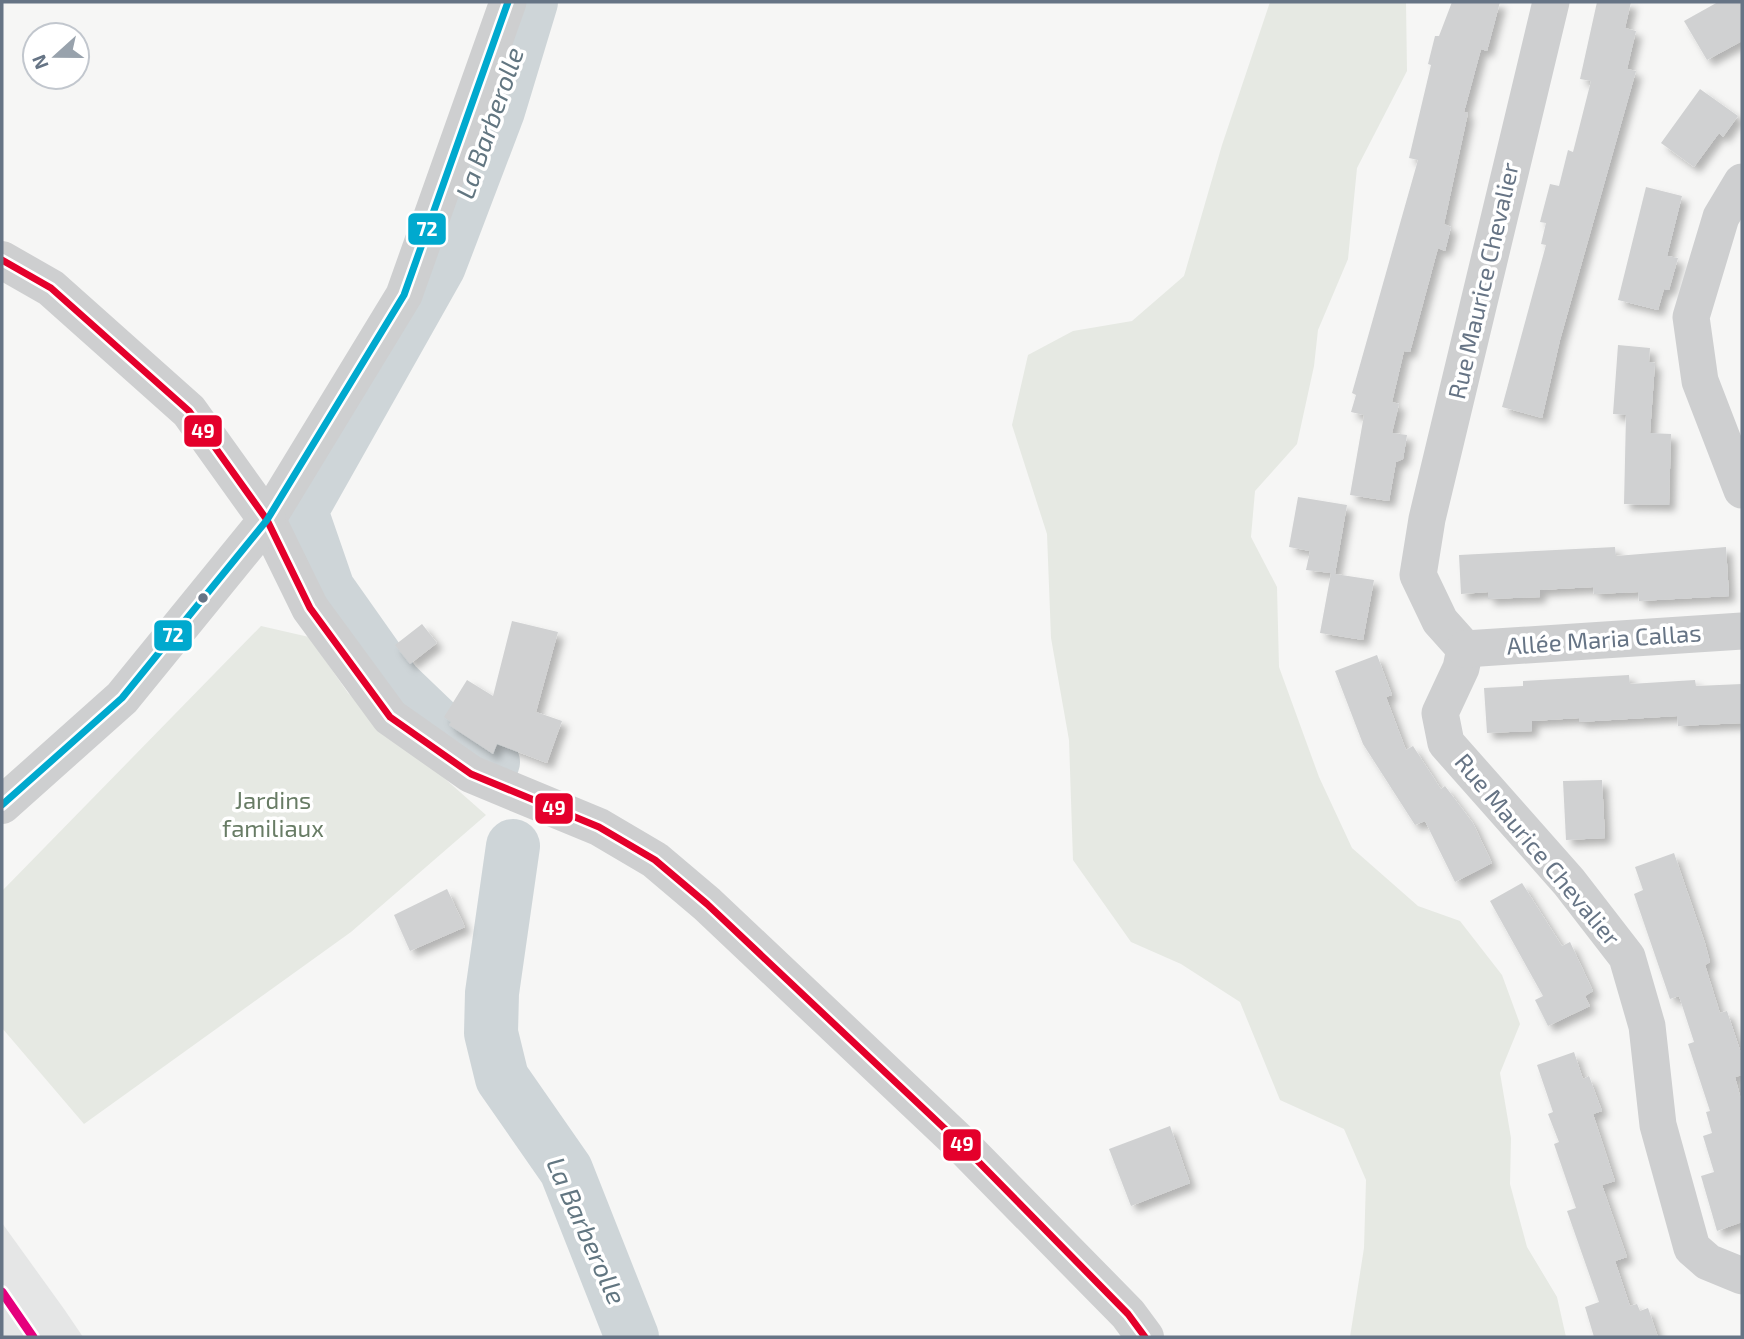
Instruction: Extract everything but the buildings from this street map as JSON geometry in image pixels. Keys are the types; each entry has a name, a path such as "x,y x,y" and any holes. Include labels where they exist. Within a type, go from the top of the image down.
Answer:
{"street":[{"path":"2,804 121,698 267,520 404,295 508,2"},
{"name":"Rue Maurice Chevalier","path":"1551,2 1427,519 1418,575 1440,621 1465,649 1461,668 1440,713 1446,743 1569,882 1627,957 1647,1026 1658,1125 1692,1248 1708,1262 1742,1276"},
{"path":"1742,182 1721,217 1691,317 1700,381 1742,490"},
{"path":"2,260 51,288 189,411 267,520 310,608 390,717 471,774 599,827 655,860 718,913 960,1143 1128,1314 1145,1337"},
{"name":"Allée Maria Callas","path":"1465,649 1742,631"}],"shaded area":[{"path":"2,1223 64,1309 83,1337 2,1337"}],"green space":[{"path":"1270,2 1406,2 1407,71 1357,168 1348,259 1318,330 1314,366 1297,444 1255,491 1251,537 1277,587 1279,667 1319,777 1352,848 1418,906 1460,921 1502,975 1520,1024 1500,1073 1511,1138 1510,1184 1527,1247 1557,1297 1566,1337 1350,1337 1364,1248 1366,1180 1344,1129 1280,1100 1240,1002 1181,964 1131,942 1073,860 1069,740 1051,638 1047,534 1012,425 1028,355 1073,331 1132,321 1184,276 1222,145"},
{"name":"Jardins familiaux","path":"261,626 309,637 348,693 486,815 351,932 84,1124 2,1028 2,891"}],"waterway":[{"name":"La Barberolle","path":"493,762 443,730 395,684 328,589 301,511 439,266 498,111 531,2"},
{"name":"La Barberolle","path":"513,846 492,993 491,1033 502,1078 566,1170 632,1337"}],"transit line":[{"name":"72","path":"2,805 122,698 267,520 404,295 508,2"},
{"name":"49","path":"2,260 51,288 189,411 267,520 310,608 390,717 471,774 599,827 655,860 707,904 960,1143 1128,1314 1145,1337"},
{"path":"2,1292 33,1337"}]}
